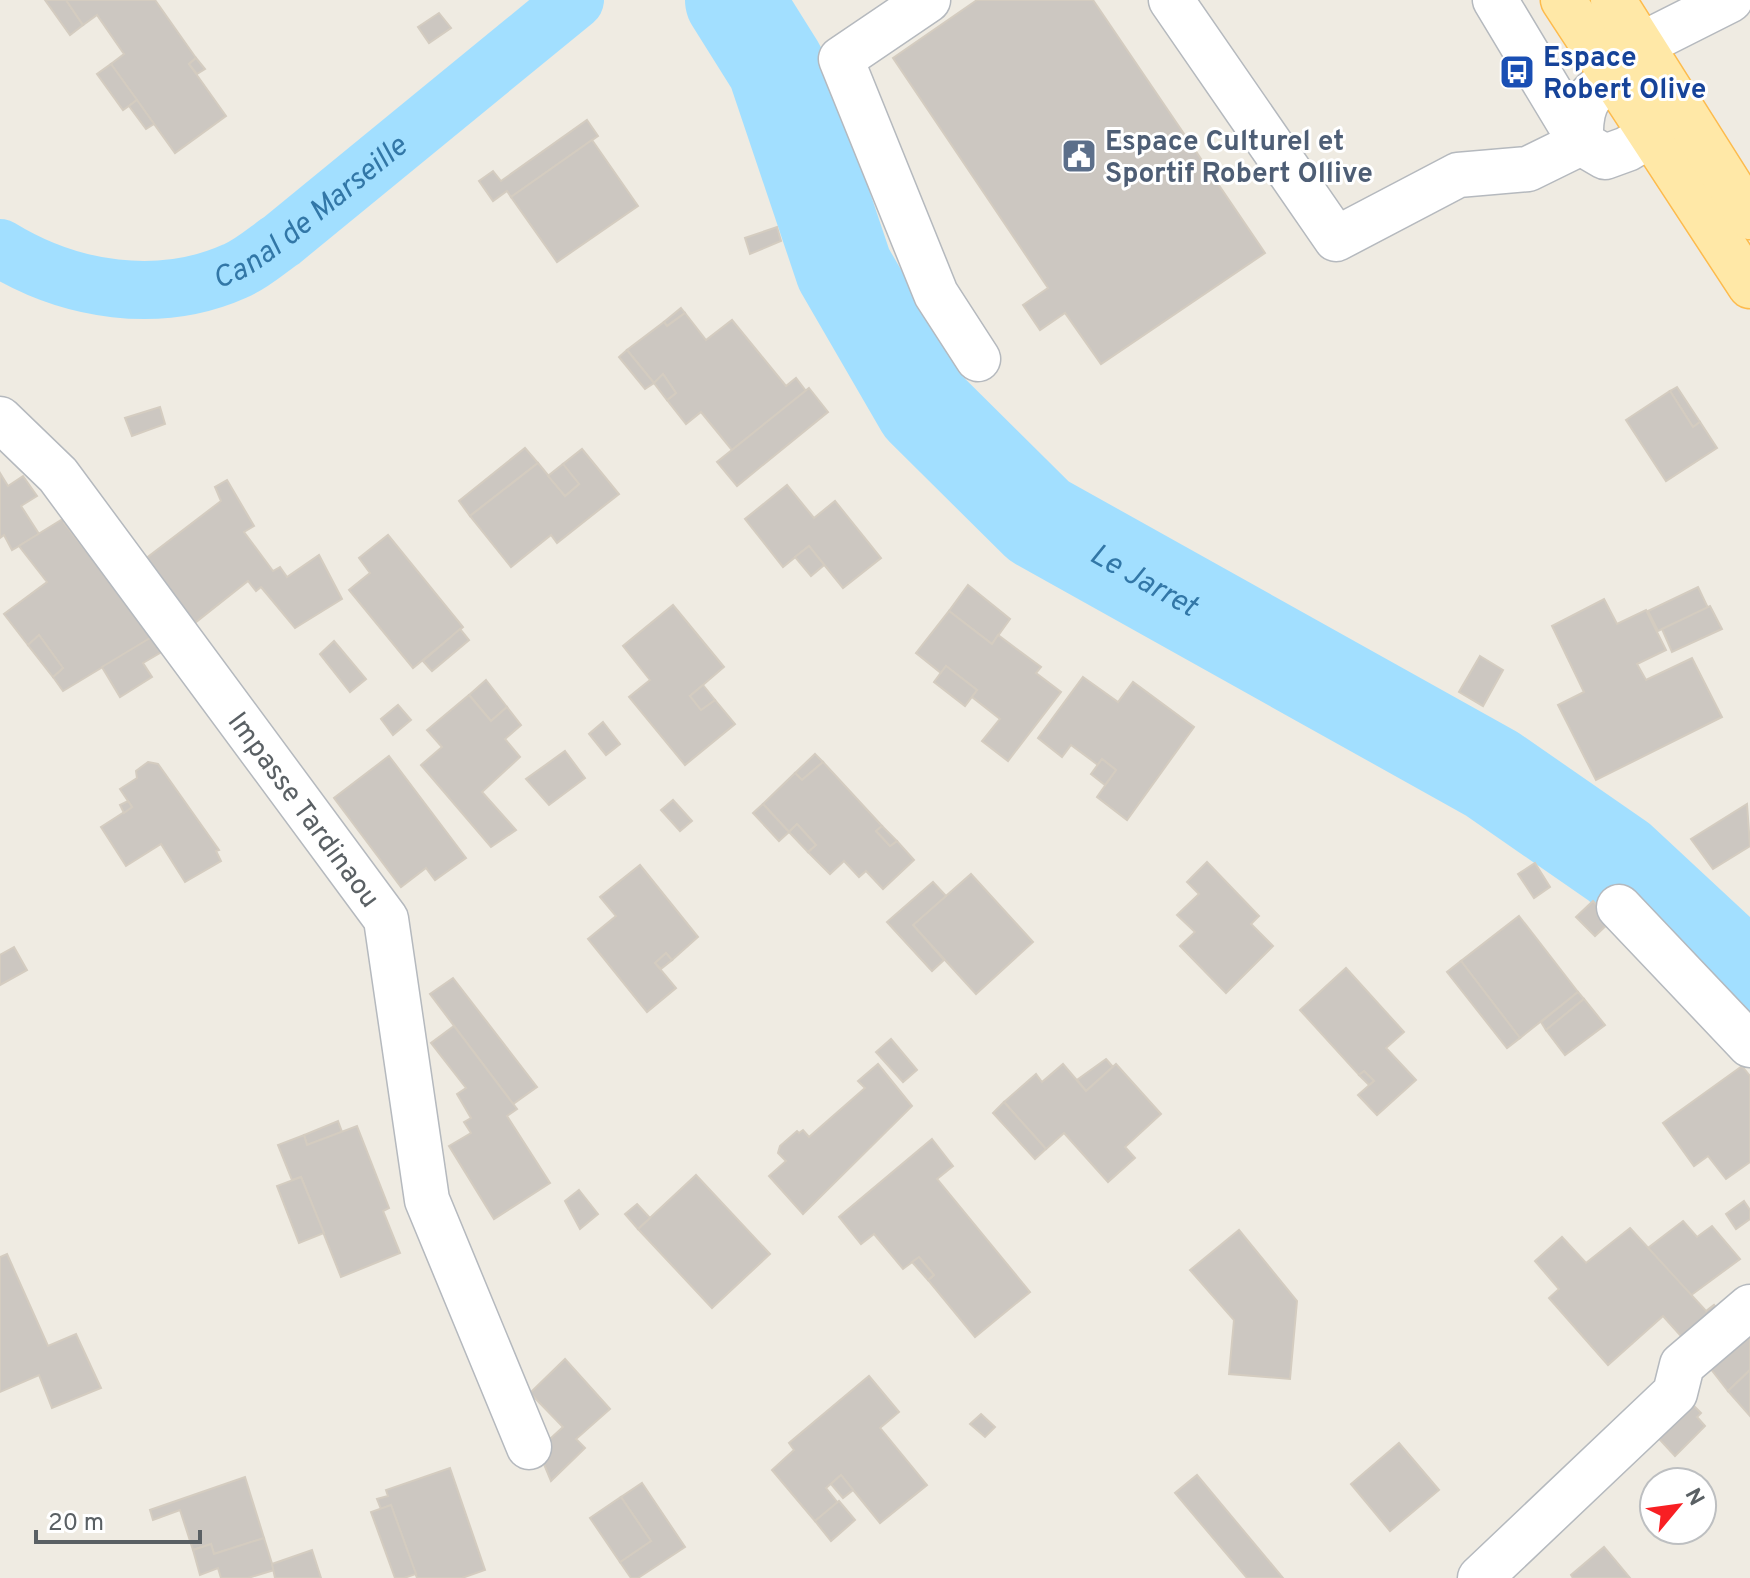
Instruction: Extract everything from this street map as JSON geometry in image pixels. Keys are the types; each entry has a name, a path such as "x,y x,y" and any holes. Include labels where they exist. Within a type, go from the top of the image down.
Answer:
{"main road":[{"path":"1563,0 1610,74 1668,125 1750,217"},
{"path":"1613,0 1642,44 1668,125 1750,286"}],"street":[{"path":"928,0 841,59 936,294 978,359"},
{"path":"1171,0 1336,239 1458,175 1528,169 1581,143"},
{"path":"1495,0 1581,143 1605,157 1668,125"},
{"path":"1581,143 1580,111 1610,74 1642,44 1730,0"},
{"name":"Impasse Tardinaou","path":"0,419 58,475 386,919 427,1200 529,1447"},
{"path":"1619,907 1750,1045"},
{"path":"1480,1578 1675,1393 1682,1365 1750,1307"}],"building":[{"path":"45,0 66,0 83,25 70,35"},
{"path":"66,0 155,0 196,58 189,64 226,116 175,153 111,64 124,54 97,15 83,25"},
{"name":"Espace Culturel et Sportif Robert Ollive","path":"977,0 1093,0 1265,253 1101,364 1065,313 1040,330 1023,305 1048,288 893,58"},
{"path":"439,13 451,28 429,43 418,27"},
{"path":"196,58 205,69 197,74 189,64"},
{"path":"111,64 137,100 123,110 97,74"},
{"path":"137,100 154,124 146,129 129,106"},
{"path":"587,120 598,136 511,197 507,191 493,201 479,181 493,171 501,181"},
{"path":"592,140 638,206 557,262 511,197"},
{"path":"777,227 781,241 750,254 745,238"},
{"path":"681,308 685,313 667,326 664,322"},
{"path":"685,313 706,340 732,320 786,386 796,378 806,391 732,450 701,412 686,424 667,400 676,393 663,374 654,383 627,350 664,322 667,326"},
{"path":"627,350 654,383 645,389 619,357"},
{"path":"663,374 676,393 667,400 654,383"},
{"path":"1677,387 1700,422 1693,427 1670,391"},
{"path":"809,388 828,412 737,486 717,462"},
{"path":"1670,391 1693,427 1700,422 1717,448 1666,481 1626,420"},
{"path":"160,407 165,424 132,436 125,418"},
{"path":"525,448 538,463 470,516 459,501"},
{"path":"582,449 619,494 557,543 551,535 511,567 470,516 538,463 565,496 579,484 563,464"},
{"path":"563,464 579,484 565,496 548,476"},
{"path":"0,473 8,486 23,476 37,496 21,506 39,534 12,550 4,535 0,538"},
{"path":"227,480 254,526 244,532 273,571 280,567 287,577 319,555 342,599 295,628 261,587 256,591 248,581 186,630 136,566 221,501 215,487"},
{"path":"787,485 814,518 835,501 881,558 843,588 809,546 783,567 745,519"},
{"path":"69,515 64,523 86,551 92,546 159,633 63,691 53,677 63,668 39,635 28,645 4,614 47,582 19,546"},
{"path":"388,535 463,627 413,668 349,590 370,573 359,558"},
{"path":"809,546 824,565 811,576 795,557"},
{"path":"968,585 1010,619 992,644 949,611"},
{"path":"1698,587 1708,608 1658,631 1648,611"},
{"path":"1604,599 1617,624 1646,610 1666,650 1637,664 1646,680 1692,658 1722,717 1596,780 1558,705 1584,692 1552,626"},
{"path":"673,605 724,667 690,696 701,710 715,700 735,724 685,765 629,697 650,680 623,646"},
{"path":"1710,606 1722,629 1672,652 1662,629"},
{"path":"949,611 992,644 998,635 1041,667 1036,673 1061,692 1008,761 982,741 1000,719 972,697 977,690 946,666 941,673 916,653"},
{"path":"460,629 469,640 432,671 423,661"},
{"path":"39,635 63,668 53,677 28,645"},
{"path":"155,635 165,650 143,663 152,677 120,697 102,667"},
{"path":"334,641 366,679 350,692 320,654"},
{"path":"1480,656 1503,670 1483,706 1459,692"},
{"path":"946,666 977,690 965,706 934,682"},
{"path":"1083,677 1118,702 1133,682 1194,727 1127,820 1097,797 1116,770 1102,759 1098,765 1071,745 1062,757 1038,738"},
{"path":"486,680 507,707 491,721 469,695"},
{"path":"703,685 715,700 701,710 690,696"},
{"path":"469,695 491,721 507,707 521,725 505,739 520,757 482,792 516,830 491,847 421,765 442,747 427,730"},
{"path":"398,705 411,720 393,735 381,719"},
{"path":"603,722 620,744 606,755 589,734"},
{"path":"565,751 585,778 549,805 526,779"},
{"path":"815,754 823,762 802,780 795,773"},
{"path":"389,756 466,858 435,880 426,868 401,887 334,798"},
{"path":"1102,759 1116,770 1105,785 1091,774"},
{"path":"148,762 158,764 219,850 216,851 221,861 185,882 161,844 126,866 101,827 132,807 120,789 137,778 136,771"},
{"path":"823,762 882,826 876,831 890,846 897,841 914,860 883,889 866,871 859,877 844,861 830,874 808,852 816,845 797,824 789,832 763,804 795,773 802,780"},
{"path":"673,800 692,821 680,831 661,810"},
{"path":"128,801 132,807 124,813 120,805"},
{"path":"763,804 789,832 779,841 753,813"},
{"path":"1747,804 1750,846 1713,869 1691,839"},
{"path":"797,824 816,845 808,852 789,832"},
{"path":"882,826 897,841 890,846 876,831"},
{"path":"1207,862 1259,916 1251,924 1273,946 1226,993 1180,946 1195,932 1177,915 1199,894 1187,882"},
{"path":"1535,863 1550,887 1534,898 1518,874"},
{"path":"640,865 698,937 672,960 666,953 655,963 676,988 647,1012 588,939 616,916 600,897"},
{"path":"971,874 1033,942 976,994 913,925"},
{"path":"933,882 946,896 913,925 944,960 932,971 887,922"},
{"path":"1593,901 1611,921 1595,936 1576,917"},
{"path":"1519,916 1578,992 1520,1038 1461,961"},
{"path":"14,947 27,970 0,985 0,955"},
{"path":"666,953 672,960 661,969 655,963"},
{"path":"1461,961 1520,1038 1507,1048 1447,972"},
{"path":"1346,968 1404,1032 1386,1048 1416,1080 1377,1115 1358,1095 1374,1081 1364,1071 1359,1075 1300,1010"},
{"path":"453,978 537,1087 513,1104 430,994"},
{"path":"1578,992 1584,999 1546,1030 1541,1022"},
{"path":"1584,999 1605,1025 1565,1055 1546,1030"},
{"path":"454,1026 517,1109 507,1116 550,1183 494,1219 449,1146 471,1133 464,1122 471,1118 457,1094 466,1088 431,1043"},
{"path":"891,1039 917,1070 903,1082 876,1052"},
{"path":"1106,1059 1113,1067 1086,1091 1077,1080"},
{"path":"878,1064 912,1106 803,1214 769,1176 786,1161 778,1153 780,1146 797,1131 803,1130 809,1137 865,1088 858,1081"},
{"path":"1063,1064 1086,1091 1116,1064 1161,1114 1125,1147 1135,1158 1108,1182 1064,1133 1046,1149 1004,1102 1036,1074 1042,1082"},
{"path":"1742,1066 1750,1076 1750,1162 1726,1179 1708,1156 1694,1166 1663,1123"},
{"path":"1364,1071 1374,1081 1369,1085 1359,1075"},
{"path":"1004,1102 1046,1149 1035,1159 993,1113"},
{"path":"338,1121 342,1132 307,1145 304,1135"},
{"path":"357,1126 389,1208 383,1211 400,1253 341,1277 301,1177 292,1180 278,1145 304,1135 307,1145"},
{"path":"932,1139 953,1166 937,1179 1030,1292 975,1337 928,1280 934,1275 919,1257 903,1269 874,1234 861,1244 839,1217"},
{"path":"696,1175 770,1254 712,1308 638,1229"},
{"path":"301,1177 324,1233 299,1243 277,1186"},
{"path":"579,1190 598,1214 580,1229 565,1201"},
{"path":"1744,1201 1750,1210 1750,1219 1736,1229 1726,1214"},
{"path":"637,1204 650,1218 638,1229 625,1214"},
{"path":"1683,1221 1697,1237 1712,1226 1740,1259 1690,1296 1648,1248"},
{"path":"1630,1228 1706,1311 1714,1305 1723,1316 1688,1344 1663,1316 1608,1365 1549,1298 1559,1289 1535,1261 1562,1237 1586,1263"},
{"path":"1239,1230 1297,1301 1290,1379 1229,1374 1234,1320 1190,1270"},
{"path":"7,1254 48,1346 76,1334 101,1388 52,1408 39,1375 0,1392 0,1257"},
{"path":"919,1257 934,1275 928,1280 912,1262"},
{"path":"1750,1333 1750,1370 1728,1391 1710,1368"},
{"path":"565,1359 610,1409 576,1439 585,1448 551,1481 538,1450 563,1427 530,1393"},
{"path":"1750,1370 1750,1416 1728,1391"},
{"path":"869,1376 899,1412 880,1428 927,1485 880,1523 841,1475 826,1488 838,1503 815,1521 772,1470 794,1450 789,1443"},
{"path":"1687,1399 1701,1413 1697,1417 1705,1426 1675,1456 1652,1431"},
{"path":"981,1414 995,1427 985,1437 970,1424"},
{"path":"1399,1443 1439,1490 1390,1531 1351,1484"},
{"path":"450,1468 485,1570 462,1578 417,1578 391,1505 381,1509 377,1499 388,1496 386,1490"},
{"path":"841,1475 853,1490 843,1498 831,1484"},
{"path":"1197,1475 1283,1578 1247,1578 1175,1493"},
{"path":"245,1477 264,1538 214,1554 211,1544 193,1550 180,1510 153,1520 150,1510"},
{"path":"642,1483 685,1547 638,1578 631,1578 620,1562 651,1541 621,1497"},
{"path":"621,1497 651,1541 620,1562 590,1518"},
{"path":"839,1501 855,1520 831,1541 815,1521"},
{"path":"391,1505 416,1574 404,1578 395,1578 371,1512"},
{"path":"264,1538 274,1570 248,1578 221,1578 218,1568 200,1575 193,1550 211,1544 214,1554"},
{"path":"1604,1547 1630,1578 1573,1578 1571,1575"},
{"path":"312,1550 321,1578 275,1578 272,1564"}],"waterway":[{"name":"Canal de Marseille","path":"0,248 56,275 115,288 176,288 206,282 235,271 282,240 575,0"},
{"name":"Le Jarret","path":"734,0 776,67 844,269 924,407 1039,521 1492,774 1619,862 1750,984"}],"place":[{"name":"Espace Robert Olive","path":"1517,72"},
{"name":"Espace Culturel et Sportif Robert Ollive","path":"1079,156"}]}
